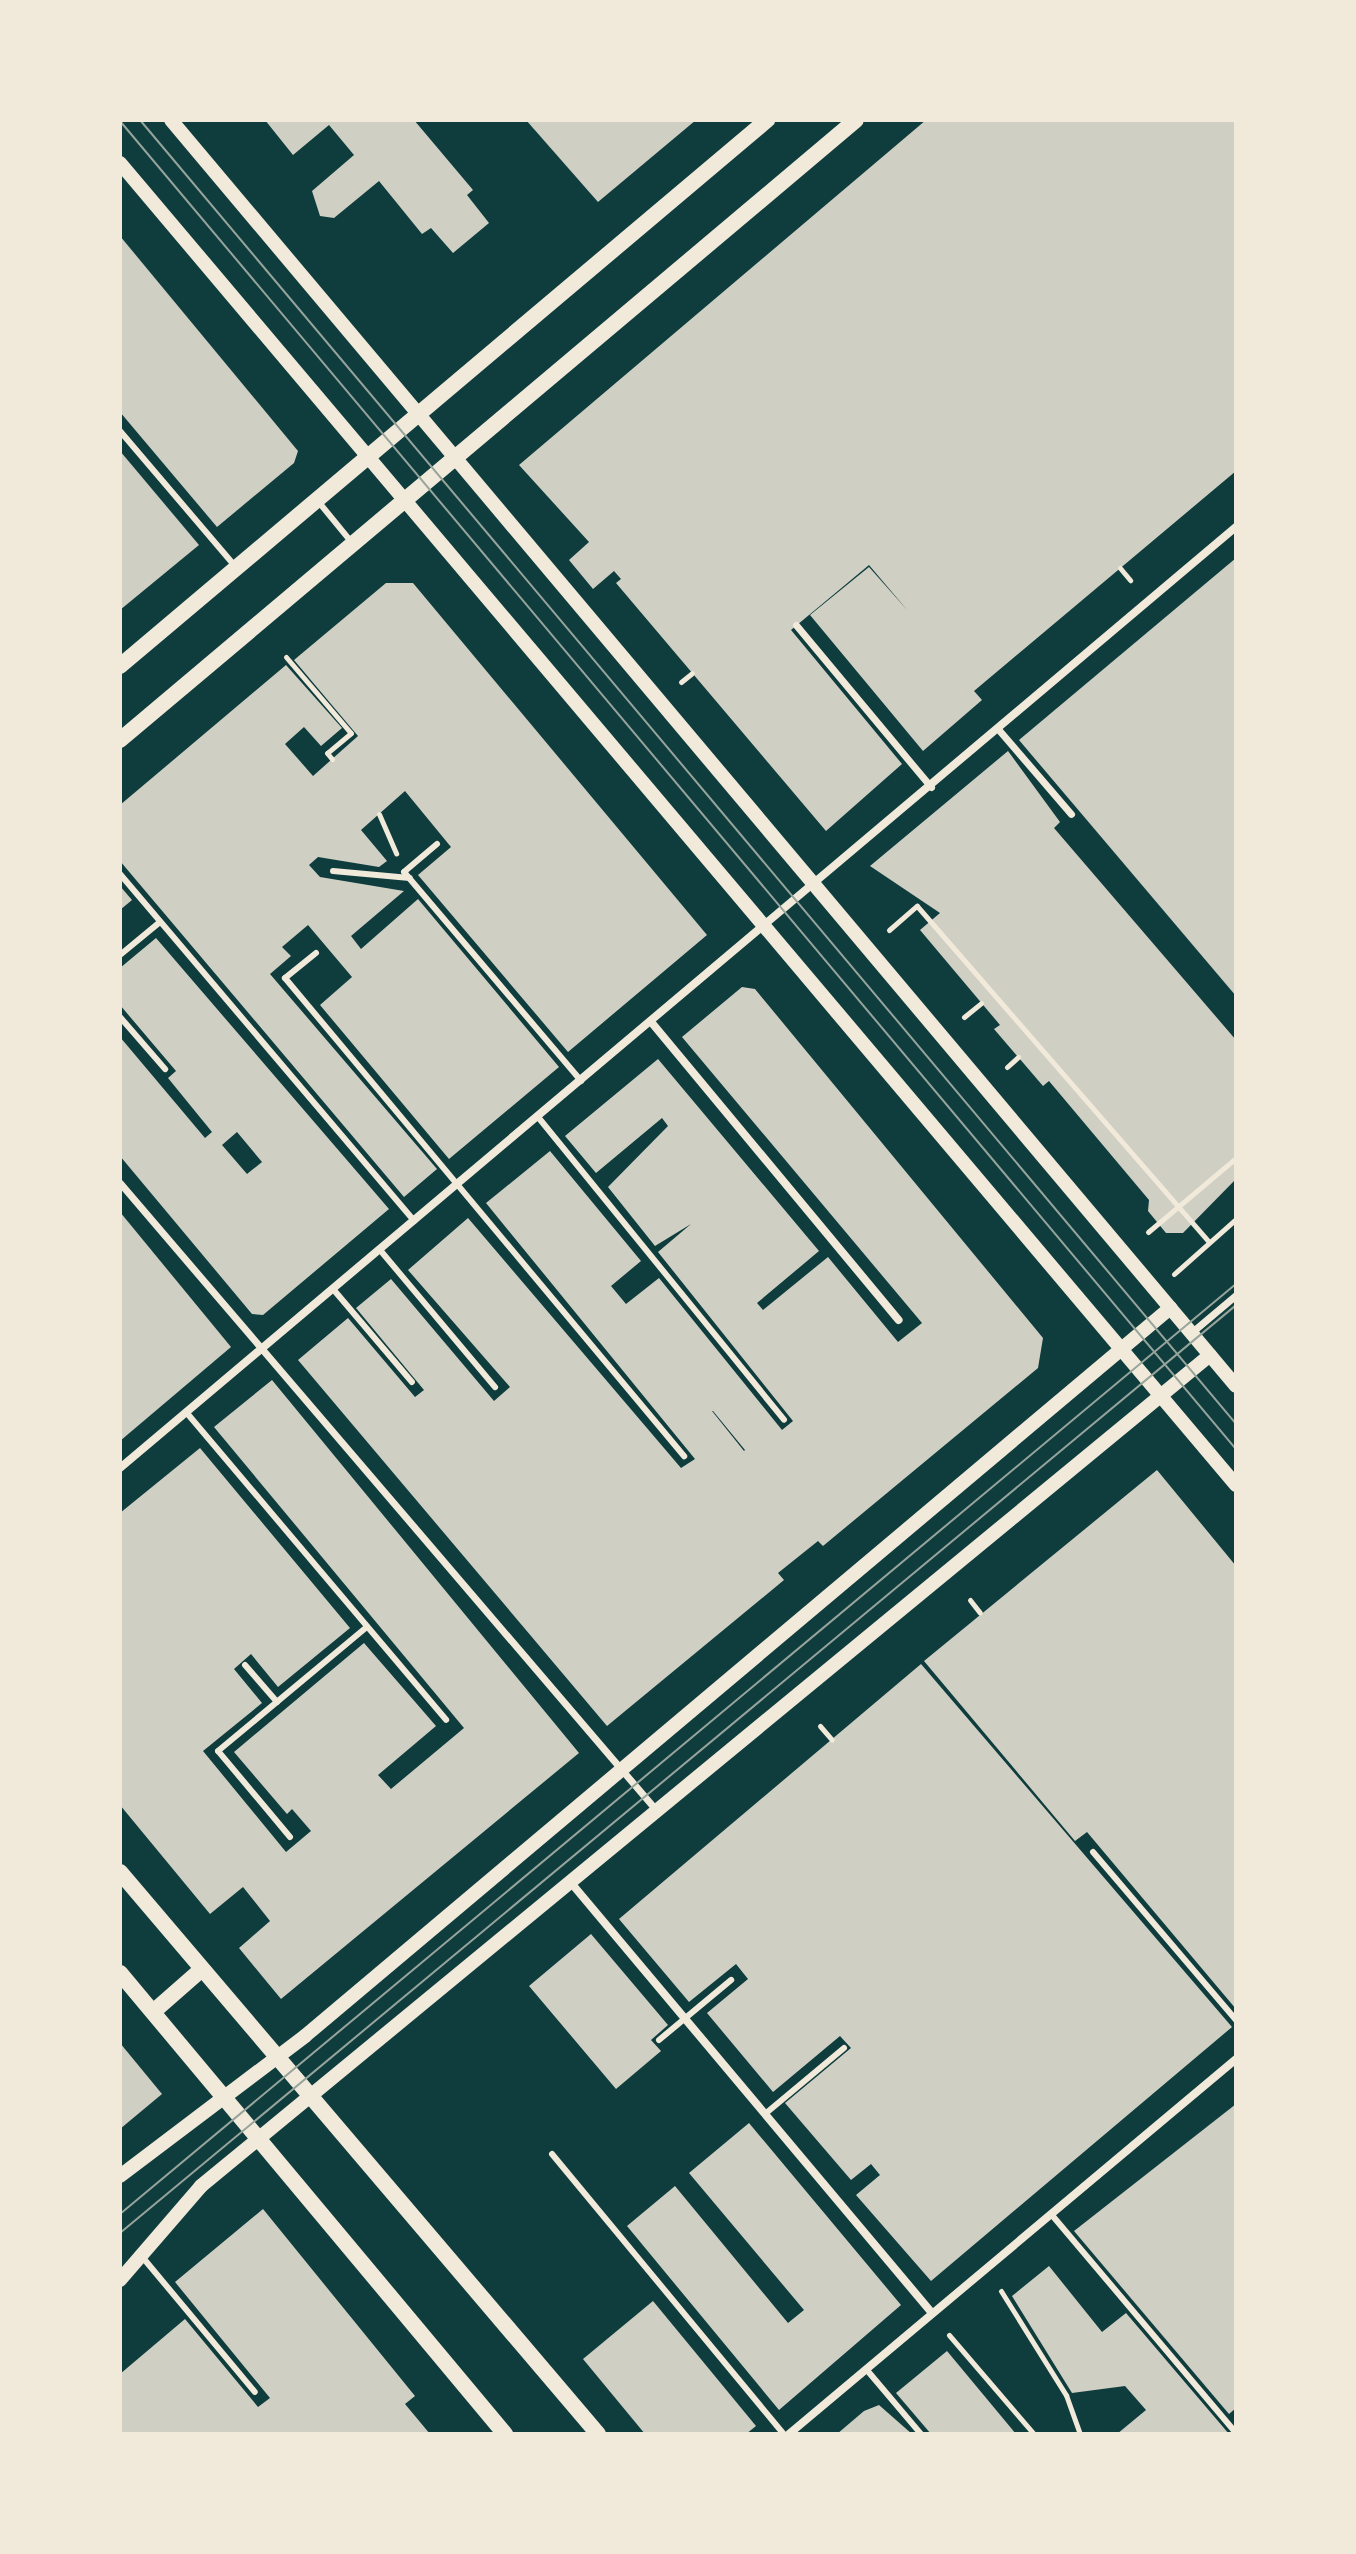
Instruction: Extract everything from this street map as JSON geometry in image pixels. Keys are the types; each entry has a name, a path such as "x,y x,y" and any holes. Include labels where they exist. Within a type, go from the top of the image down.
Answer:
{"main road":[{"path":"120,666 767,120"},
{"path":"120,740 856,120"},
{"path":"120,1872 598,2434"},
{"path":"153,2012 201,1970"},
{"path":"120,1973 505,2434"}],"street":[{"path":"171,120 1236,1386"},
{"path":"120,163 1119,1351 1236,1485"},
{"path":"120,1468 652,1023 1236,527"},
{"path":"796,625 931,787"},
{"path":"998,729 1071,814"},
{"path":"652,1023 899,1320"},
{"path":"120,1183 659,1813"},
{"path":"1191,1332 1236,1295"},
{"path":"120,2176 278,2058 1170,1308"},
{"path":"120,2280 144,2259 201,2186 309,2094 659,1813 1210,1355"},
{"path":"572,1884 932,2313"},
{"path":"786,2434 1236,2059"}],"lane":[{"path":"120,431 236,568"},
{"path":"317,500 353,544"},
{"path":"437,844 404,872 581,1081"},
{"path":"333,871 410,878"},
{"path":"120,874 414,1221"},
{"path":"120,955 160,922"},
{"path":"316,953 285,978 684,1456"},
{"path":"120,1017 165,1069"},
{"path":"538,1117 784,1420"},
{"path":"380,1250 495,1387"},
{"path":"333,1289 412,1382"},
{"path":"186,1412 446,1720"},
{"path":"290,1837 218,1751 367,1627"},
{"path":"245,1665 277,1702"},
{"path":"1093,1852 1236,2020"},
{"path":"659,2040 731,1980"},
{"path":"765,2114 844,2048"},
{"path":"552,2154 786,2434"},
{"path":"1051,2214 1236,2433"},
{"path":"144,2259 255,2392"},
{"path":"866,2369 921,2434"}],"path":[{"path":"1120,568 1130,580"},
{"path":"286,657 351,733 327,753 332,759"},
{"path":"681,682 692,673"},
{"path":"379,814 404,872"},
{"path":"889,930 917,906 1209,1242"},
{"path":"964,1017 981,1003"},
{"path":"1007,1067 1018,1057"},
{"path":"1148,1232 1236,1158"},
{"path":"1173,1275 1236,1219"},
{"path":"970,1600 980,1613"},
{"path":"820,1726 832,1740"},
{"path":"1001,2291 1066,2395 1080,2434"},
{"path":"949,2335 1034,2434"}],"building":[{"path":"265,120 414,120 473,190 467,195 489,223 453,253 431,228 422,234 379,181 334,218 320,216 312,191 354,155 329,125 293,155"},
{"path":"526,120 696,120 598,202"},
{"path":"926,120 1236,120 1236,471 974,691 982,700 923,751 810,615 869,567 908,611 869,565 791,630 902,764 826,831 616,583 621,579 614,571 593,589 569,560 589,542 519,465"},
{"path":"120,236 298,451 294,463 217,527 120,412"},
{"path":"120,451 199,545 120,610"},
{"path":"1236,558 1236,996 1019,740"},
{"path":"386,583 413,583 707,935 568,1052 418,875 451,847 405,791 361,830 387,861 379,867 318,857 309,865 320,877 404,891 351,936 361,949 418,899 559,1067 449,1159 320,1005 352,977 308,925 282,947 291,956 270,974 437,1169 404,1197 120,861 120,805 286,665 342,728 321,746 304,727 285,744 313,776 358,736 294,660"},
{"path":"1008,751 1060,822 1054,828 1236,1040 1236,1179 1183,1233 1166,1233 1148,1211 1149,1200 1049,1081 1043,1086 994,1029 1000,1025 920,930 940,913 870,866"},
{"path":"120,886 132,900 120,910"},
{"path":"156,938 389,1209 263,1315 252,1314 120,1156 120,1037 205,1138 212,1132 168,1078 176,1071 120,1005 120,968","holes":["237,1132 262,1162 247,1174 222,1145"]},
{"path":"742,987 755,989 1043,1338 1038,1368 823,1546 818,1541 778,1573 784,1580 607,1726 298,1360 348,1318 415,1397 424,1390 356,1308 391,1279 494,1401 510,1387 408,1270 468,1218 681,1468 695,1459 486,1203 550,1151 641,1261 611,1286 626,1304 659,1278 782,1430 793,1421 658,1252 691,1224 655,1246 608,1187 668,1126 662,1118 596,1173 565,1136 658,1059 819,1251 757,1303 763,1310 828,1257 898,1342 922,1323 682,1037","holes":["712,1411 745,1450 744,1451"]},
{"path":"120,1212 231,1347 120,1441"},
{"path":"272,1380 579,1753 281,1999 239,1948 270,1921 243,1887 210,1914 120,1805 120,1513 200,1448 350,1628 278,1687 251,1654 234,1669 262,1703 203,1751 286,1852 311,1831 292,1809 287,1814 234,1752 364,1643 436,1726 378,1775 391,1789 464,1728 214,1427"},
{"path":"1157,1470 1236,1566 1236,2009 1087,1832 1075,1841 924,1661"},
{"path":"921,1664 1232,2027 931,2281 856,2195 880,2175 871,2164 851,2180 785,2103 851,2048 840,2036 773,2092 707,2013 748,1979 736,1964 689,2002 619,1919"},
{"path":"591,1934 668,2025 651,2040 661,2051 616,2089 529,1986"},
{"path":"120,2043 162,2094 120,2129"},
{"path":"1236,2104 1236,2408 1229,2414 1074,2231"},
{"path":"749,2123 901,2305 779,2410 627,2226 675,2186 788,2323 804,2310 689,2173"},
{"path":"263,2209 415,2396 405,2404 430,2434 120,2434 120,2374 185,2319 258,2407 270,2398 175,2282"},
{"path":"1049,2266 1102,2332 1126,2313 1229,2434 1117,2434 1146,2410 1125,2386 1072,2393 1012,2296"},
{"path":"653,2301 756,2426 746,2434 645,2434 583,2359"},
{"path":"947,2351 1016,2434 931,2434 896,2393"},
{"path":"879,2405 912,2434 837,2434 864,2411"}],"tram line":[{"path":"140,120 1236,1424"},
{"path":"120,121 1236,1449"},
{"path":"120,2214 1236,1284"},
{"path":"120,2233 1236,1305"}]}
